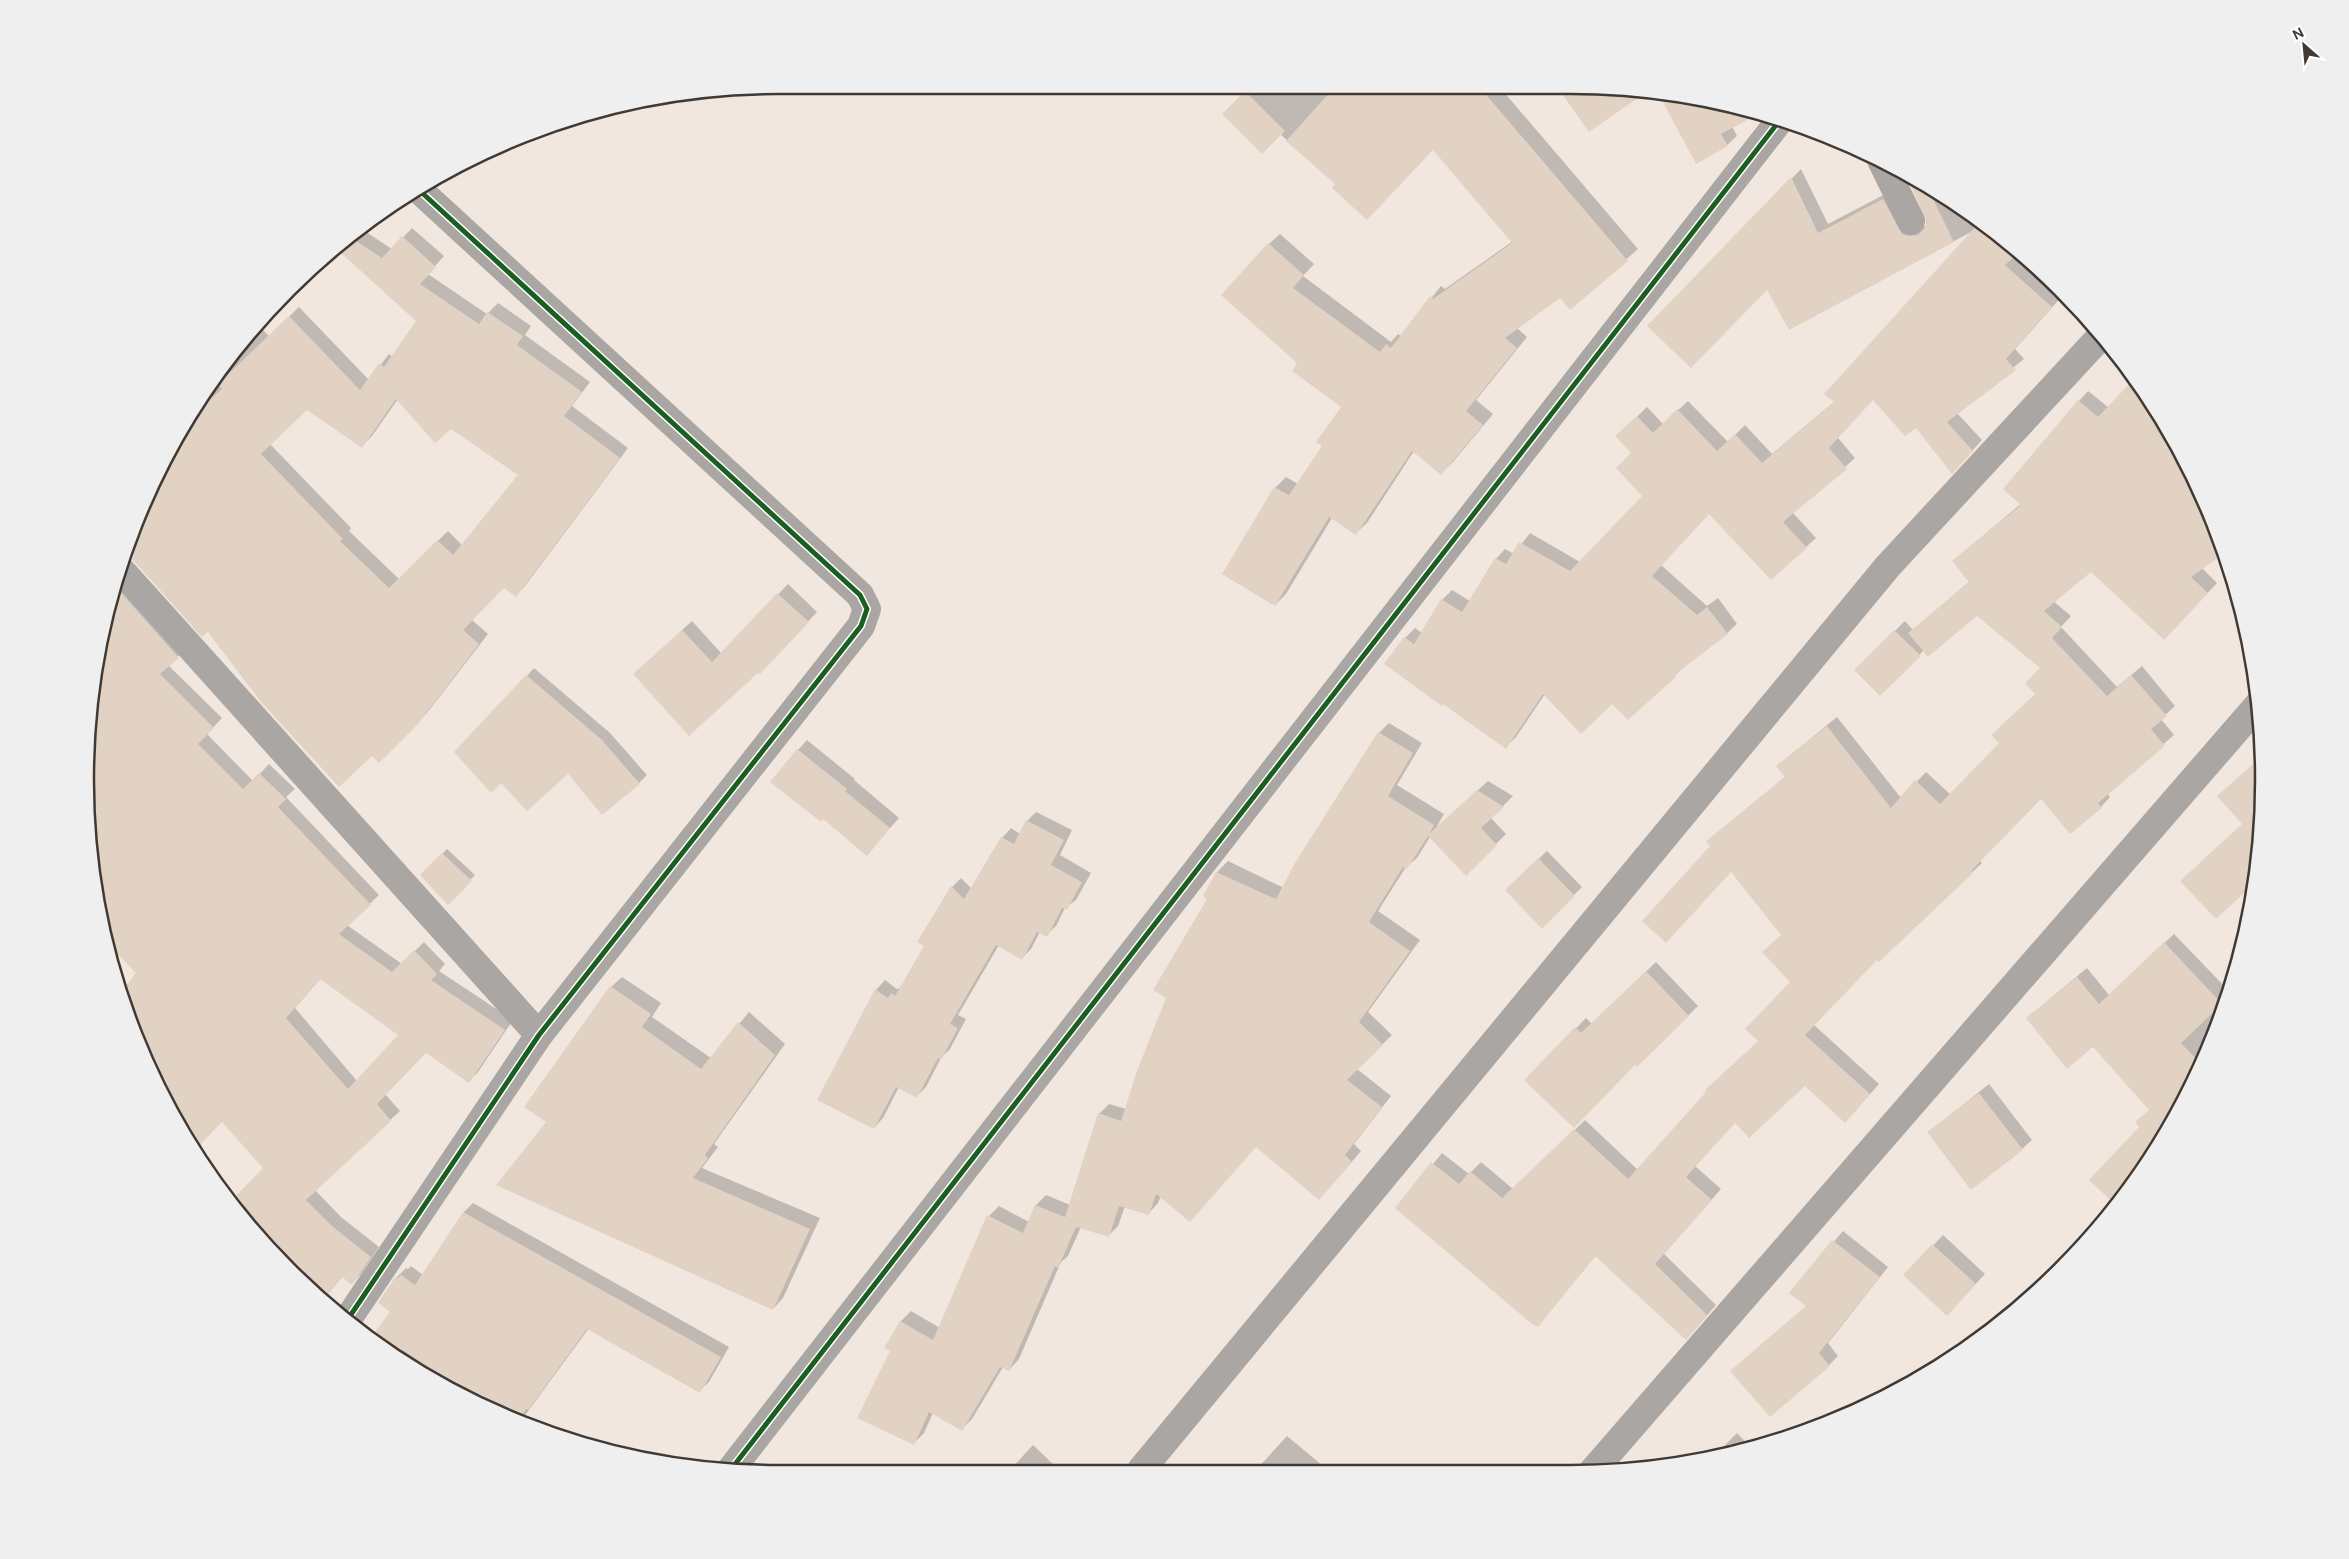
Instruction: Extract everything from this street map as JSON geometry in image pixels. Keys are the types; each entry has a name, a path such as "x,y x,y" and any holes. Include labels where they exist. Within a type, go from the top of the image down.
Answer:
{"street":[{"path":"735,1464 1776,126"},
{"path":"1887,172 1911,221"},
{"path":"351,1315 539,1035 861,626 867,609 860,594 422,195"},
{"path":"1145,1465 1888,566 2096,341"},
{"path":"125,575 539,1035"},
{"path":"1599,1464 2251,712"}],"building":[{"path":"1242,94 1248,94 1285,131 1262,154 1222,114"},
{"path":"1328,94 1486,94 1628,261 1570,310 1560,298 1505,338 1517,348 1466,411 1483,425 1441,475 1412,451 1356,535 1329,517 1275,606 1222,574 1274,487 1289,495 1322,446 1316,442 1341,407 1292,371 1297,363 1221,295 1268,243 1304,275 1293,288 1380,352 1386,344 1391,348 1430,296 1433,299 1512,243 1433,150 1367,220 1332,188 1335,184 1286,141"},
{"path":"1562,94 1614,95 1638,98 1589,132"},
{"path":"1662,100 1703,107 1751,118 1721,134 1728,146 1696,164"},
{"path":"1791,177 1818,233 1883,199 1902,234 1909,236 1918,235 1924,229 1927,222 1911,185 1933,199 1954,242 1789,330 1767,290 1691,368 1647,326"},
{"path":"1975,227 2014,257 2005,265 2052,307 2006,359 2016,370 1947,422 1973,451 1952,474 1916,428 1905,436 1873,400 1829,448 1847,469 1783,522 1807,548 1771,580 1709,514 1652,576 1697,615 1707,607 1728,634 1674,675 1676,677 1628,720 1612,704 1581,734 1543,694 1506,749 1384,664 1404,637 1414,644 1441,599 1462,612 1495,558 1506,564 1519,542 1570,571 1642,496 1616,468 1631,453 1615,436 1637,416 1653,433 1677,409 1717,451 1735,434 1762,463 1834,402 1824,394"},
{"path":"402,236 436,267 420,284 479,324 487,312 523,336 517,345 582,392 564,416 620,458 516,597 504,588 463,630 479,644 418,724 379,763 372,756 339,787 261,702 208,632 202,637 130,558 164,476 207,402 222,389 219,385 223,379 289,316 360,390 379,363 384,367 416,321 341,253 355,241 382,258","holes":["396,399 435,443 451,429 518,475 453,555 437,540 389,588 340,541 343,539 261,454 307,410 362,448"]},
{"path":"2129,384 2185,476 2218,557 2191,577 2208,593 2164,640 2091,572 2044,611 2062,627 2052,638 2107,696 2131,675 2167,716 2151,729 2165,746 2098,803 2102,808 2070,834 2041,799 1971,871 1973,873 1879,962 1877,960 1805,1035 1870,1094 1845,1123 1805,1086 1749,1138 1735,1123 1686,1177 1712,1200 1655,1264 1707,1315 1686,1340 1595,1256 1538,1327 1531,1323 1395,1208 1431,1162 1459,1184 1470,1171 1502,1198 1574,1129 1628,1179 1706,1092 1705,1090 1758,1041 1745,1029 1790,982 1762,952 1781,935 1731,872 1666,943 1642,921 1710,846 1706,841 1785,777 1776,766 1827,726 1891,808 1915,780 1940,804 1999,743 1991,735 2035,694 2025,683 2040,668 1977,616 1928,657 1908,633 1969,582 1952,561 2021,505 2003,489 2078,400 2098,417"},
{"path":"120,592 179,658 160,674 214,728 198,744 243,789 259,773 286,799 278,807 371,905 339,934 392,972 414,950 437,974 431,980 505,1030 469,1083 426,1053 377,1104 391,1121 306,1200 332,1226 371,1257 352,1285 342,1277 327,1295 264,1232 235,1197 263,1168 222,1122 200,1145 164,1083 130,1000 126,986 134,978 132,977 136,973 116,952 107,913 95,824 95,735 107,646","holes":["320,979 398,1035 348,1089 286,1018"]},
{"path":"777,593 809,622 760,674 758,673 689,736 633,674 682,630 712,662"},
{"path":"1894,630 1921,656 1880,696 1854,670"},
{"path":"526,675 602,740 640,784 602,815 568,774 527,811 501,783 491,793 454,752"},
{"path":"1378,732 1413,753 1388,796 1434,825 1429,834 1477,790 1504,807 1481,828 1497,845 1466,876 1428,836 1407,869 1403,867 1369,922 1410,951 1359,1022 1383,1045 1347,1080 1382,1107 1345,1155 1352,1162 1319,1200 1256,1147 1190,1222 1156,1194 1149,1215 1119,1206 1109,1237 1076,1227 1058,1268 1055,1266 1009,1371 1000,1367 962,1431 929,1412 914,1445 857,1418 890,1351 884,1348 900,1321 933,1340 987,1215 1023,1233 1035,1205 1065,1217 1098,1113 1121,1121 1137,1071 1166,998 1153,990 1207,899 1203,896 1216,872 1276,899 1295,863"},
{"path":"797,749 847,789 845,791 890,828 867,856 823,819 821,822 770,782"},
{"path":"2255,763 2254,824 2245,892 2216,919 2180,881 2242,824 2217,796"},
{"path":"1026,820 1064,840 1051,865 1082,882 1067,910 1062,908 1047,937 1037,932 1022,960 996,945 950,1024 958,1028 941,1060 938,1058 917,1098 896,1087 874,1129 817,1100 875,989 888,998 891,993 895,996 924,946 917,942 951,886 964,899 1001,837 1014,844"},
{"path":"442,853 472,881 448,905 420,875"},
{"path":"1538,858 1575,896 1542,929 1505,890"},
{"path":"2164,942 2219,1001 2215,1011 2181,1043 2196,1059 2185,1083 2140,1160 2111,1200 2089,1180 2139,1127 2135,1122 2149,1110 2093,1047 2067,1069 2026,1018 2077,977 2099,1004"},
{"path":"1646,971 1689,1016 1637,1067 1635,1065 1574,1128 1524,1080 1575,1027 1581,1033"},
{"path":"610,986 651,1014 642,1027 701,1069 738,1022 775,1055 705,1155 708,1158 693,1178 810,1229 773,1310 496,1185 546,1122 524,1107"},
{"path":"1979,1093 2023,1150 1971,1190 1927,1132"},
{"path":"463,1212 721,1357 700,1393 587,1329 528,1410 526,1409 522,1415 476,1395 421,1363 403,1350 402,1352 399,1350 374,1333 390,1312 378,1303 396,1276 398,1278 401,1275 415,1285"},
{"path":"1832,1240 1880,1277 1819,1353 1830,1366 1770,1417 1730,1371 1806,1306 1789,1293"},
{"path":"1932,1244 1976,1284 1947,1316 1903,1275"}],"cycle path":[{"path":"735,1464 1776,126"},
{"path":"351,1315 539,1035 861,626 867,609 860,595 424,194"}]}
